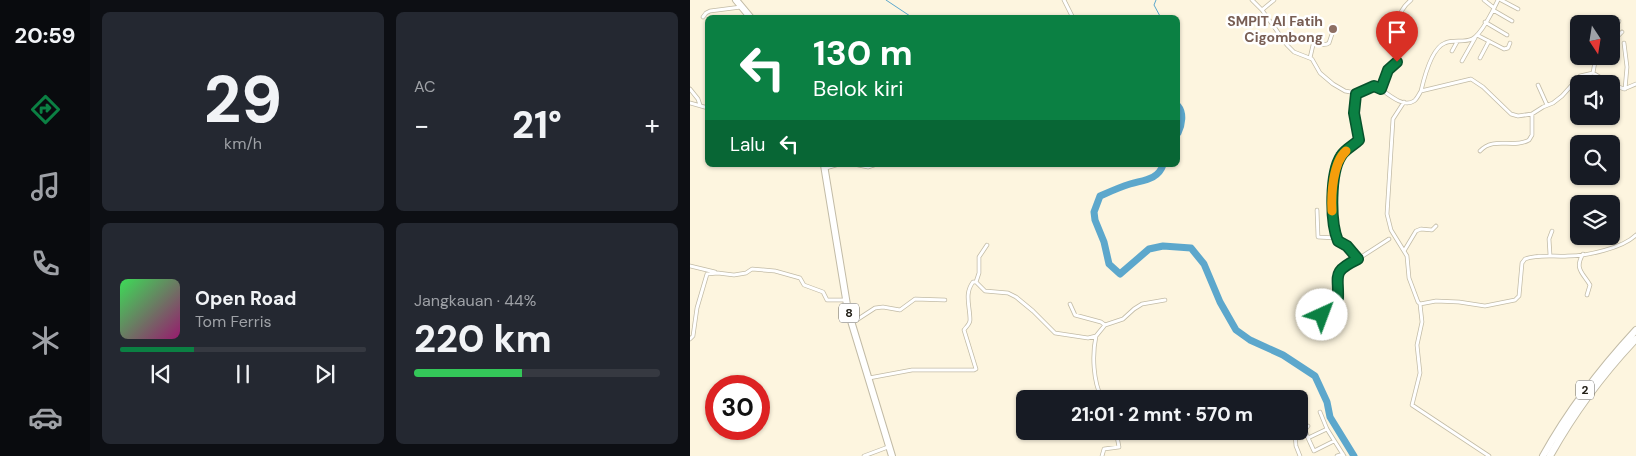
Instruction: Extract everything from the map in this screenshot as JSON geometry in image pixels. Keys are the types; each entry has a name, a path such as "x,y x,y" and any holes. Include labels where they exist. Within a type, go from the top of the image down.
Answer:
{"highway":[{"path":"736,0 749,15"},
{"name":"8","path":"825,167 846,300 892,456"},
{"name":"2","path":"1543,456 1560,426 1582,394 1599,371 1636,330"},
{"name":"2","path":"1550,456 1586,398 1636,339"}],"street":[{"path":"1064,0 1072,15"},
{"path":"1252,0 1262,10 1287,45 1301,56 1314,61 1321,75 1332,84 1356,94 1374,86 1390,96 1408,103 1414,101 1421,91 1427,69 1440,47 1445,43 1470,40 1476,36"},
{"path":"1262,10 1274,0"},
{"path":"1381,89 1388,70 1397,62 1396,42 1399,18 1405,4 1411,0"},
{"path":"1484,0 1512,21"},
{"path":"1462,61 1500,0 1518,9"},
{"path":"703,17 707,12 718,9 742,7"},
{"path":"1485,22 1507,35"},
{"path":"1310,58 1312,46 1314,44 1326,45 1329,43 1334,28"},
{"path":"1476,36 1505,49 1508,48 1510,43"},
{"path":"1452,51 1458,41"},
{"path":"1480,58 1489,41"},
{"path":"1624,43 1627,67 1625,89"},
{"path":"1421,91 1472,80 1483,87 1512,115 1532,114 1559,99 1580,76 1593,74 1594,65"},
{"path":"1620,88 1625,89 1636,84"},
{"path":"1538,85 1547,105"},
{"path":"690,89 700,105"},
{"path":"1356,94 1354,113 1359,140 1342,154 1336,169 1332,205 1336,238 1347,246 1358,259"},
{"path":"1404,102 1393,119 1387,214 1391,230 1408,258 1410,280 1420,304 1422,324 1417,344 1420,373 1412,405 1489,456"},
{"path":"690,103 705,107"},
{"path":"1480,152 1492,144 1520,143 1529,140 1532,135 1532,114"},
{"path":"1317,210 1318,237 1336,238"},
{"path":"1404,251 1416,231 1422,229 1432,230 1436,226"},
{"path":"1550,255 1549,239 1552,231"},
{"path":"1420,304 1433,301 1485,306 1516,300 1519,296 1523,260 1528,257 1568,256 1607,250 1630,240 1636,235"},
{"path":"1322,315 1338,298 1337,278 1339,272 1389,239"},
{"path":"869,378 912,370 976,369 964,330 970,322 968,305 970,288 972,283 976,282 979,273 979,257 986,245"},
{"path":"1584,254 1579,265 1580,270 1590,284 1587,295"},
{"path":"690,266 734,275 746,273 752,269 772,271 800,278 804,285 823,292 827,300 846,300"},
{"path":"690,339 692,336 692,323 706,276 707,274 718,273"},
{"path":"976,282 985,291 1016,297 1055,333 1088,338 1096,336"},
{"path":"852,323 879,307 900,310 915,300 944,300"},
{"path":"1099,390 1094,354 1096,336 1105,325 1123,319 1142,304 1165,300"},
{"path":"1070,304 1075,315 1101,322 1105,325"},
{"path":"1320,412 1327,429 1343,455 1337,456"},
{"path":"1316,456 1308,438 1327,429"},
{"path":"1102,456 1104,449 1119,447 1118,440"},
{"path":"1295,440 1300,456"},
{"path":"1314,450 1334,441"},
{"path":"864,456 889,447"}],"waterway":[{"path":"886,0 908,15"},
{"path":"1156,0 1154,5 1159,15"},
{"path":"1180,109 1182,119 1180,128"},
{"path":"1162,167 1154,177 1100,196 1094,212 1095,220 1104,242 1109,264 1120,274 1149,249 1163,246 1191,248 1204,264 1220,302 1236,330 1250,340 1283,355 1315,376 1327,402 1330,417 1354,456"}],"slow traffic":[{"path":"1332,211 1337,164 1342,154 1346,151"}],"place":[{"name":"SMPIT Al Fatih Cigombong","path":"1333,29"}],"route":[{"path":"1322,315 1339,297 1337,274 1358,259 1347,246 1338,241 1332,205 1337,164 1342,154 1359,140 1354,113 1356,94 1374,86 1381,89 1388,70 1397,62"}]}
